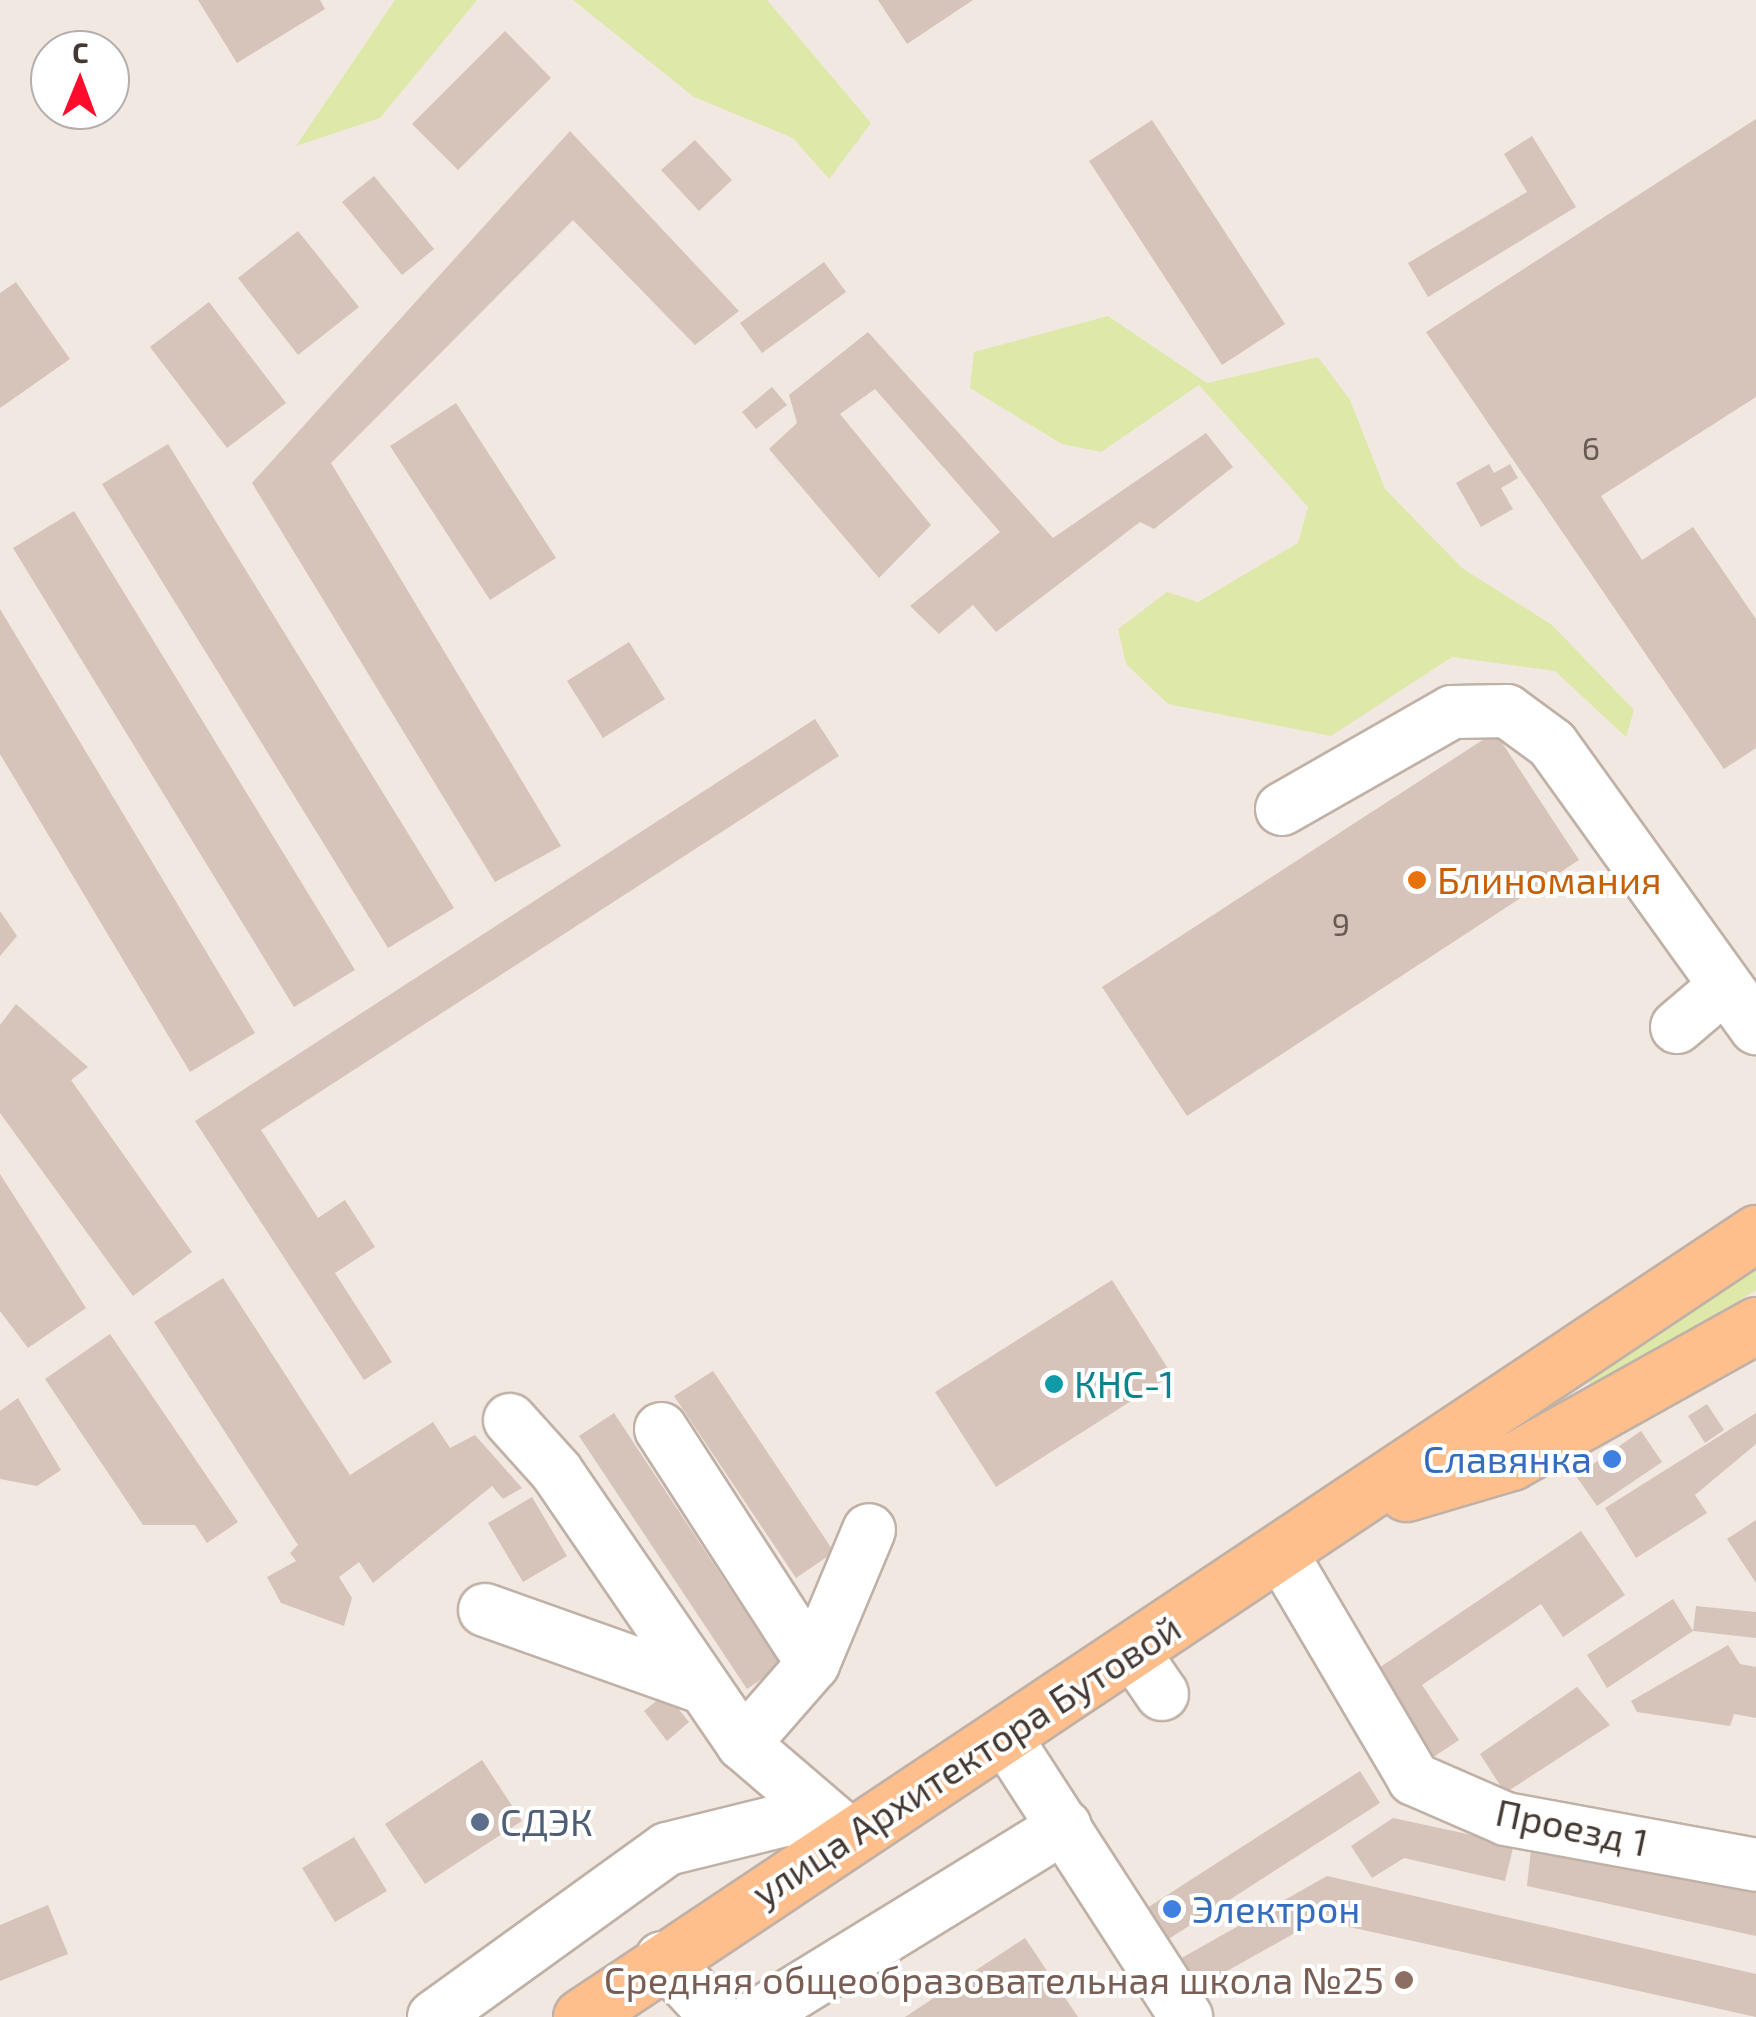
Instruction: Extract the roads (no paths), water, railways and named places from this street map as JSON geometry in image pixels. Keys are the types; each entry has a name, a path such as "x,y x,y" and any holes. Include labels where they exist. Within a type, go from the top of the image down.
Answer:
{"main road":[{"name":"улица Архитектора Бутовой","path":"581,2017 848,1834 1007,1740 1147,1673 1281,1554 1355,1508 1756,1233"},
{"name":"улица Архитектора Бутовой","path":"1355,1508 1511,1462 1756,1325"}],"lane":[{"path":"1282,809 1452,712 1508,711 1552,744 1756,1028"},
{"path":"1677,1027 1724,987"},
{"path":"510,1420 556,1471 696,1685 744,1744 848,1834"},
{"path":"661,1429 813,1664"},
{"path":"744,1744 813,1664 869,1530"},
{"name":"Проезд 1","path":"1281,1554 1414,1779 1506,1819 1756,1864"},
{"path":"485,1610 696,1685"},
{"path":"1007,1740 1186,2017"},
{"path":"434,2017 667,1849 788,1819 848,1834"},
{"path":"755,2017 1065,1826"},
{"path":"662,1958 717,2017"}],"place":[{"name":"Блиномания","path":"1417,880"},
{"name":"КНС-1","path":"1054,1384"},
{"name":"Славянка","path":"1612,1459"},
{"name":"СДЭК","path":"480,1822"},
{"name":"Электрон","path":"1172,1909"},
{"name":"Средняя общеобразовательная школа №25","path":"1404,1980"}]}
